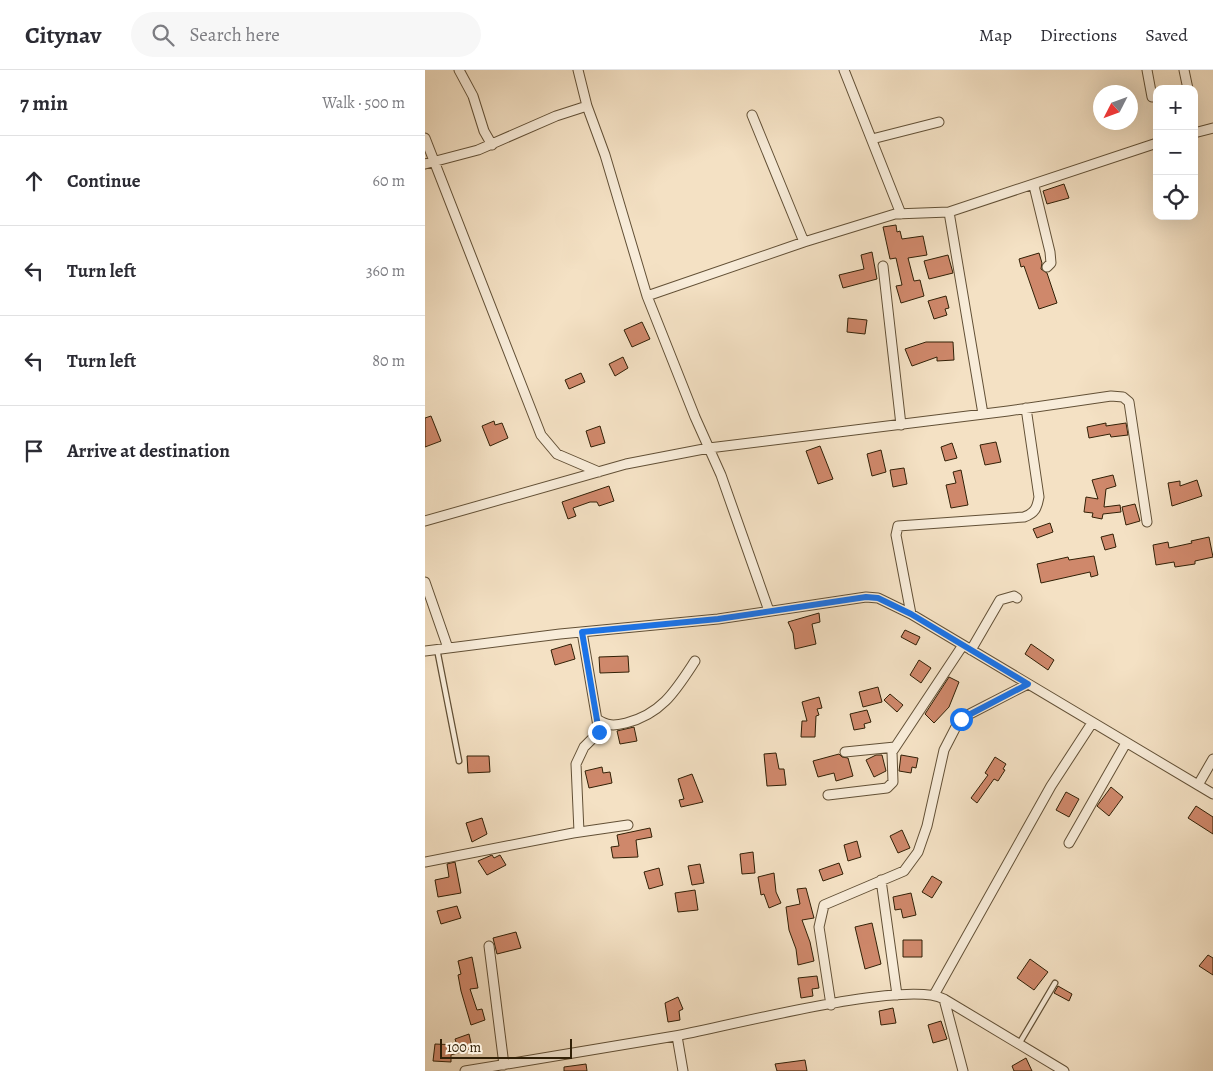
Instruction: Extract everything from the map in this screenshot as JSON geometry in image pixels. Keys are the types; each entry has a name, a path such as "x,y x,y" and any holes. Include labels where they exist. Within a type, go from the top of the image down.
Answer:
{"street":[{"path":"459,70 473,96 484,131 492,144"},
{"path":"578,70 587,106 605,155 647,296 695,417 721,475 769,611"},
{"path":"844,70 901,214"},
{"path":"1147,70 1152,97"},
{"path":"1184,70 1187,85"},
{"path":"429,162 465,154 556,116 587,106"},
{"path":"752,115 804,242"},
{"path":"872,139 939,122"},
{"path":"1198,130 1213,128"},
{"path":"425,138 429,162 541,436 557,454 599,472"},
{"path":"647,296 804,242 901,214 949,212 1033,186 1153,144"},
{"path":"1033,186 1050,252 1051,263 1047,267"},
{"path":"949,212 983,414"},
{"path":"883,266 901,425"},
{"path":"425,520 599,472 709,448 901,425 1111,396 1127,398 1147,522"},
{"path":"911,614 896,535 898,526 1024,516 1033,513 1038,506 1039,497 1026,408"},
{"path":"425,582 448,648"},
{"path":"828,795 891,786 893,782 892,752 895,747 1000,600 1014,596 1017,598"},
{"path":"425,651 582,632 718,619 866,597 883,600 911,614 1213,794"},
{"path":"579,832 576,764 584,747 599,732 582,632"},
{"path":"597,718 604,724 613,725 637,720 655,712 681,682 695,661"},
{"path":"831,1005 819,927 824,905 904,871 918,852 927,826 945,750 961,719 1028,684"},
{"path":"934,995 1051,786 1092,723"},
{"path":"1069,843 1126,743"},
{"path":"845,752 895,747"},
{"path":"1198,785 1213,759"},
{"path":"425,862 579,832 628,825"},
{"path":"881,880 897,994"},
{"path":"489,946 504,1064"},
{"path":"465,1071 677,1036 831,1005 897,994 934,995 944,999 1064,1071"},
{"path":"944,999 963,1071"},
{"path":"677,1036 683,1071"}],"lane":[{"path":"437,649 459,761"},
{"path":"1019,1044 1055,983"}],"building":[{"path":"1064,184 1069,198 1047,204 1043,191"},
{"path":"896,225 897,232 900,231 902,239 923,236 927,255 908,258 914,281 920,280 924,296 901,303 896,286 902,285 896,258 890,259 883,227"},
{"path":"872,252 877,279 843,288 839,275 864,269 861,255"},
{"path":"1039,253 1042,263 1041,269 1047,273 1057,303 1039,309 1024,266 1021,267 1019,259"},
{"path":"948,255 953,273 929,279 924,261"},
{"path":"946,296 949,308 945,309 947,315 934,319 928,301"},
{"path":"848,318 867,320 865,334 847,332"},
{"path":"642,322 650,339 632,347 624,330"},
{"path":"926,342 953,342 954,360 937,361 937,357 912,366 905,349"},
{"path":"623,357 628,368 615,376 609,364"},
{"path":"581,373 585,382 569,389 565,380"},
{"path":"431,416 441,441 425,447 425,418"},
{"path":"494,421 495,425 502,423 508,438 490,446 482,426"},
{"path":"1106,423 1106,426 1126,423 1128,435 1111,437 1110,434 1089,438 1087,427"},
{"path":"600,426 605,443 591,447 586,431"},
{"path":"996,442 1001,462 985,465 980,445"},
{"path":"952,443 957,458 945,461 941,447"},
{"path":"820,446 833,479 818,484 806,451"},
{"path":"881,450 886,472 872,476 867,454"},
{"path":"904,468 907,484 893,487 890,470"},
{"path":"961,470 968,505 951,508 946,485 956,483 953,472"},
{"path":"1113,475 1116,486 1106,489 1104,507 1120,505 1121,512 1103,514 1102,519 1092,517 1093,513 1084,512 1086,497 1098,499 1092,480"},
{"path":"1197,480 1202,496 1172,506 1168,483 1180,481 1180,486"},
{"path":"609,486 614,501 599,506 597,502 590,502 573,508 576,516 568,519 562,502"},
{"path":"1135,504 1140,521 1126,525 1122,507"},
{"path":"1050,523 1053,532 1037,538 1033,529"},
{"path":"1113,534 1116,547 1105,550 1101,537"},
{"path":"1209,537 1213,557 1195,561 1195,564 1175,567 1174,562 1156,565 1153,545 1168,542 1169,548"},
{"path":"1094,556 1098,575 1091,577 1090,572 1041,583 1037,564 1068,557 1069,560"},
{"path":"819,613 820,622 812,624 816,644 795,649 793,633 788,622"},
{"path":"905,630 920,637 916,645 901,637"},
{"path":"571,644 575,659 555,665 551,650"},
{"path":"1031,644 1054,660 1048,670 1025,654"},
{"path":"628,656 629,672 600,673 599,657"},
{"path":"919,660 931,668 921,683 910,675"},
{"path":"949,677 959,682 949,707 934,723 925,714"},
{"path":"878,687 882,702 863,707 859,692"},
{"path":"890,694 903,705 897,712 884,700"},
{"path":"819,697 822,708 817,709 819,715 816,716 815,737 801,737 802,721 807,721 802,702"},
{"path":"867,710 871,722 864,724 865,728 854,730 850,714"},
{"path":"634,727 637,741 620,744 617,731"},
{"path":"776,753 779,769 784,769 786,785 767,786 764,754"},
{"path":"839,754 842,757 848,758 853,776 836,781 834,773 818,777 813,761"},
{"path":"876,755 882,755 886,771 874,777 866,760"},
{"path":"901,755 918,758 916,768 912,767 911,773 899,771"},
{"path":"467,756 489,756 490,772 468,773"},
{"path":"995,757 1006,764 1003,769 1005,770 998,781 994,779 977,803 971,798 988,775 985,773"},
{"path":"602,767 603,773 610,772 612,783 589,788 585,771"},
{"path":"692,774 703,802 681,807 679,800 684,799 678,779"},
{"path":"1111,787 1123,797 1109,816 1097,806"},
{"path":"1066,792 1079,799 1069,817 1056,810"},
{"path":"1196,806 1213,817 1213,834 1188,818"},
{"path":"482,818 487,834 472,842 466,823"},
{"path":"650,828 652,837 636,840 638,857 613,858 611,847 619,846 617,835"},
{"path":"902,830 910,848 898,853 890,836"},
{"path":"857,841 861,857 848,861 844,845"},
{"path":"753,852 755,873 742,874 740,854"},
{"path":"492,855 494,858 500,855 506,865 487,875 478,861"},
{"path":"455,862 461,893 438,897 435,880 449,877 447,864"},
{"path":"839,863 843,874 823,881 819,870"},
{"path":"700,864 704,883 692,885 688,866"},
{"path":"659,868 663,885 649,889 644,872"},
{"path":"774,873 776,892 781,903 769,908 764,894 761,895 758,877"},
{"path":"932,876 942,882 932,898 922,892"},
{"path":"806,888 814,918 802,920 814,961 798,965 796,949 789,930 786,907 800,904 797,889"},
{"path":"695,890 698,910 678,912 675,893"},
{"path":"911,893 916,915 903,918 901,909 895,910 893,897"},
{"path":"457,906 461,918 441,924 437,911"},
{"path":"872,923 881,964 865,969 855,927"},
{"path":"516,932 521,948 497,954 493,938"},
{"path":"903,940 922,940 922,957 903,957"},
{"path":"1208,955 1213,958 1213,975 1199,966"},
{"path":"472,957 478,988 470,989 477,1010 482,1009 485,1020 471,1025 461,991 458,975 461,974 458,961"},
{"path":"1030,959 1048,972 1034,990 1017,978"},
{"path":"817,976 819,988 812,989 813,996 801,998 798,978"},
{"path":"1058,986 1072,994 1069,1001 1054,993"},
{"path":"678,997 683,1009 679,1011 680,1020 668,1022 665,1003"},
{"path":"893,1008 896,1023 881,1025 879,1011"},
{"path":"941,1021 947,1039 933,1043 928,1025"},
{"path":"469,1034 472,1047 477,1047 451,1055 451,1062 433,1061 435,1044 457,1045 455,1039"},
{"path":"1026,1058 1032,1071 1014,1071 1012,1066"},
{"path":"805,1060 807,1071 777,1071 775,1064"},
{"path":"586,1064 587,1071 564,1071 564,1067"}],"route":[{"path":"599,732 582,632 718,619 866,597 878,598 911,614 1028,684 961,719"}]}
